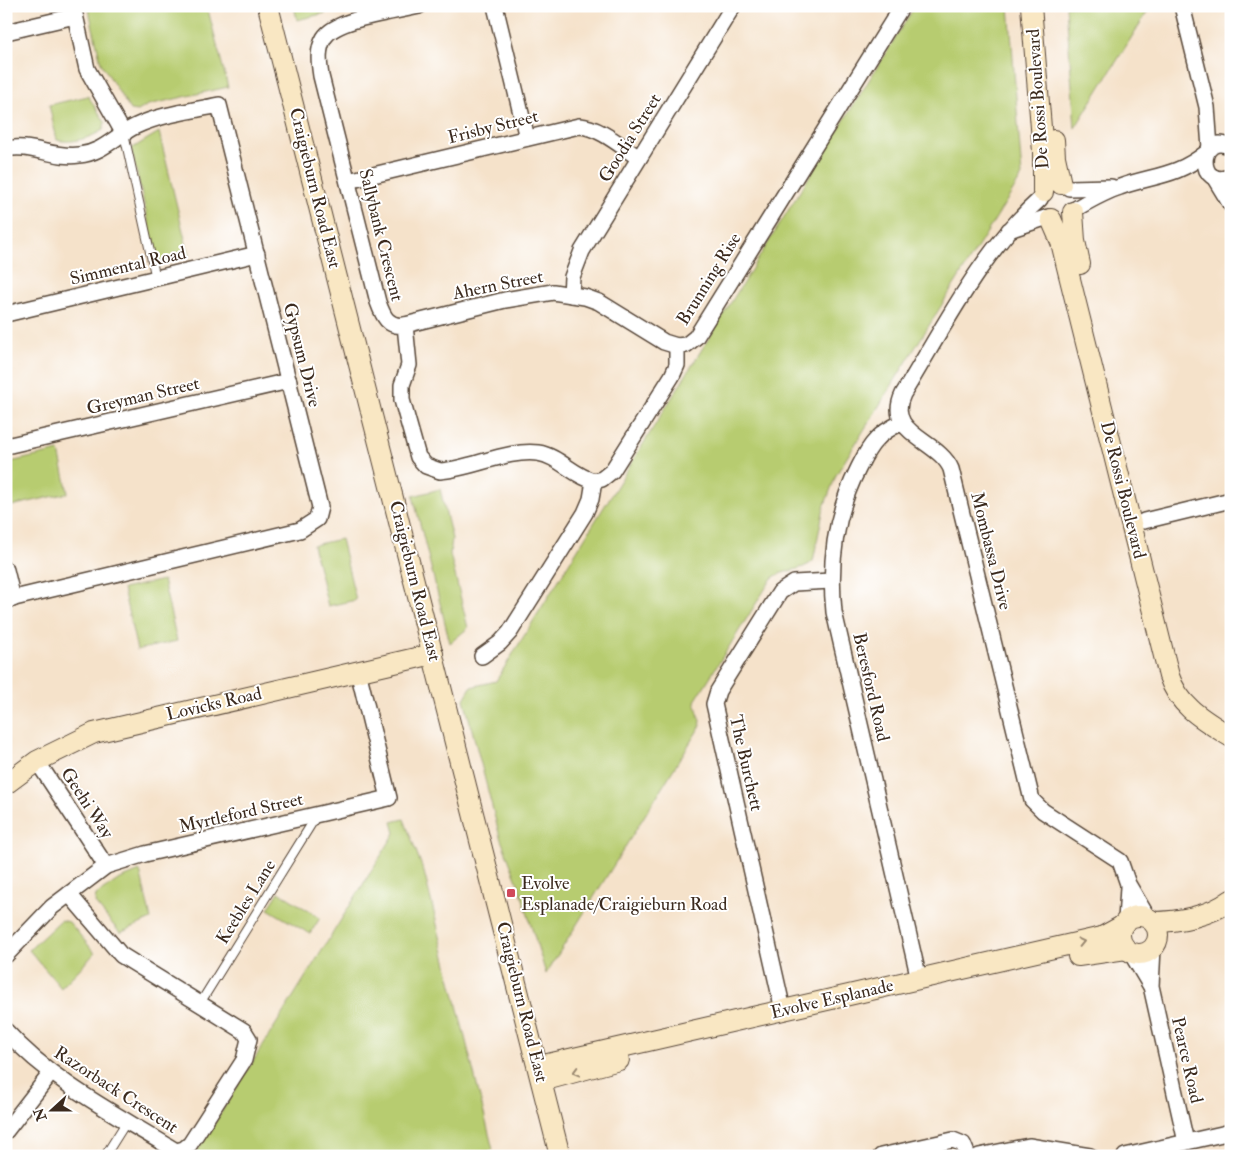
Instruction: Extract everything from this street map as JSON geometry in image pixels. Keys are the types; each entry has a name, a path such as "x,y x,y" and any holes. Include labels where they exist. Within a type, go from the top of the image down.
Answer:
{"street":[{"name":"Craigieburn Road East","path":"268,6 560,1156"},
{"name":"Sallybank Crescent","path":"419,6 343,24 328,32 320,47 321,76 382,313 391,324 405,325 409,365 402,385 402,400 416,451 426,466 434,470 448,471 530,452 550,456 580,476 594,481"},
{"path":"495,6 527,138"},
{"name":"Goodia Street","path":"570,294 572,277 582,251 733,6"},
{"name":"Brunning Rise","path":"594,481 610,475 677,365 677,346 686,345 696,338 902,6"},
{"name":"De Rossi Boulevard","path":"1031,6 1042,152 1041,195"},
{"name":"De Rossi Boulevard","path":"1044,6 1055,157 1065,186"},
{"path":"1182,6 1207,107 1208,151 1204,164 1231,205"},
{"path":"6,32 74,11 88,69 124,134"},
{"name":"Gypsum Drive","path":"6,149 14,147 58,155 78,156 100,150 134,126 157,118 219,105 320,507 317,519 310,526 291,532 10,600"},
{"path":"1207,107 1229,146"},
{"name":"Frisby Street","path":"348,181 570,128 587,127 639,158"},
{"path":"1009,230 1049,218 1063,220 1074,210 1120,187 1174,173 1191,165 1220,144 1229,146"},
{"path":"1174,173 1212,175 1225,178 1231,176"},
{"path":"902,423 899,407 903,394 992,251 1020,217 1051,185 1120,187"},
{"path":"1065,186 1075,198 1074,210"},
{"path":"1041,195 1041,209 1049,218"},
{"name":"De Rossi Boulevard","path":"1074,210 1078,256 1183,677 1194,696 1231,722"},
{"name":"De Rossi Boulevard","path":"1049,218 1061,242 1171,684 1190,710 1231,737"},
{"name":"Simmental Road","path":"6,314 257,254"},
{"name":"Ahern Street","path":"405,325 527,295 553,292 570,294 599,302 664,342 677,346"},
{"name":"Greyman Street","path":"6,446 289,381"},
{"name":"Beresford Road","path":"902,423 876,439 854,476 839,518 831,582 834,612 920,985"},
{"name":"Mombassa Drive","path":"902,423 908,431 940,452 951,469 1032,800 1043,811 1116,857 1122,865 1128,884 1153,932"},
{"path":"482,656 500,643 510,632 585,513 591,499 594,481"},
{"path":"1144,521 1231,500"},
{"path":"6,570 10,600"},
{"name":"The Burchett","path":"785,1016 715,711 714,699 780,592 794,583 831,582"},
{"name":"Lovicks Road","path":"6,784 37,761 94,733 129,723 433,654"},
{"name":"Myrtleford Street","path":"6,955 52,907 106,866 144,854 389,798 358,671"},
{"name":"Geehi Way","path":"37,761 106,866"},
{"name":"Mombassa Drive","path":"1124,923 1128,884"},
{"name":"Razorback Crescent","path":"6,1031 26,1052 51,1073 176,1151 184,1149 244,1060 249,1039 244,1031 199,1005 121,955 69,894"},
{"path":"1153,932 1137,916 1124,923 1120,938 1128,951 1143,954 1153,932 1165,922 1209,912 1231,900"},
{"path":"1153,932 1222,921 1231,917"},
{"name":"Evolve Esplanade","path":"540,1073 640,1055 785,1016 920,985 1102,937 1124,923"},
{"name":"Pearce Road","path":"1153,932 1151,986 1186,1142"},
{"name":"Evolve Esplanade","path":"920,985 1103,951 1128,951"},
{"name":"Pearce Road","path":"1128,951 1151,986"},
{"path":"6,1131 51,1073"},
{"path":"1125,1156 1231,1132"},
{"path":"881,1156 953,1140 966,1150"},
{"path":"979,1156 1030,1146 1090,1156"}],"lane":[{"path":"124,134 156,279"},
{"name":"Keebles Lane","path":"199,1005 318,815"},
{"path":"105,1156 127,1121"}],"green space":[{"path":"88,6 207,6 228,87 148,105 138,111 130,110 101,63"},
{"path":"294,6 324,6 326,13 297,20"},
{"path":"915,6 1009,6 1022,176 836,475 824,507 813,561 804,567 772,578 695,701 701,725 546,974 520,889 500,837 464,699 471,687 496,681"},
{"path":"1066,6 1151,6 1075,128"},
{"path":"88,96 105,122 103,130 81,140 57,140 49,105"},
{"path":"159,132 189,256 158,263 131,149"},
{"path":"59,451 68,493 7,507 6,463"},
{"path":"440,489 452,539 450,554 468,628 450,643 413,496"},
{"path":"341,539 356,600 328,606 313,545"},
{"path":"163,580 177,641 137,650 123,589"},
{"path":"404,819 424,872 493,1150 472,1156 194,1156 395,833 392,822"},
{"path":"140,871 151,919 120,933 95,903 96,895 118,880"},
{"path":"279,892 320,918 310,934 268,909"},
{"path":"61,920 69,922 95,953 61,988 29,950"}],"place":[{"name":"Evolve Esplanade/Craigieburn Road","path":"511,893"}]}
